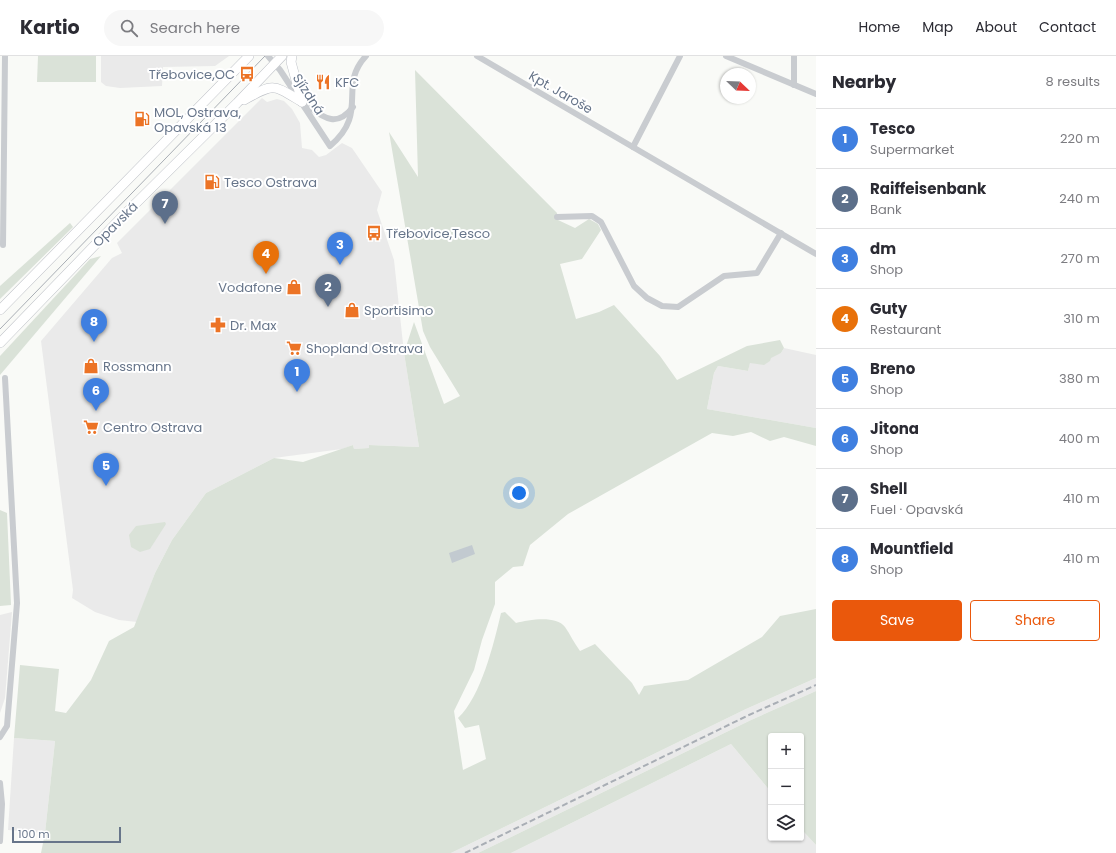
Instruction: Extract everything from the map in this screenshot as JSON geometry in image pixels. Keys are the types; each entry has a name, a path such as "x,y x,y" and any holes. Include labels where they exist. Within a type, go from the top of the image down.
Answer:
{"main road":[{"name":"Opavská","path":"0,310 249,56"},
{"name":"Opavská","path":"0,343 121,218 237,104 282,56"},
{"path":"292,56 291,62 302,102"},
{"path":"237,104 267,87 278,88 302,102"}],"street":[{"path":"3,245 5,56"},
{"name":"Sjízdná","path":"268,56 302,102 330,146 341,136 348,126 353,107"},
{"path":"302,102 321,116 330,119 343,117 353,107 353,76 366,56"},
{"name":"Kpt. Jaroše","path":"477,56 816,254"},
{"path":"633,147 680,56"},
{"path":"726,56 816,94"},
{"path":"794,56 794,85"},
{"path":"557,216 592,216 601,222 634,286 648,298 662,306 678,307 724,276 757,273 780,233"},
{"path":"0,737 7,726 17,603 5,378"},
{"path":"0,783 2,804 0,841"}],"shaded area":[{"path":"38,56 96,56 96,82 37,82"},
{"path":"101,56 229,56 215,66 163,67 162,86 120,88 106,86 101,82"},
{"path":"415,70 557,213 558,220 575,228 589,219 598,224 601,230 582,259 560,264 576,319 599,312 614,305 660,356 677,380 747,346 780,340 784,348 781,353 771,358 770,361 764,365 750,363 748,371 718,366 714,373 707,409 816,428 816,446 784,437 770,441 751,432 733,436 712,433 568,514 530,545 523,566 513,567 495,582 495,604 482,640 474,670 454,711 463,770 486,759 479,725 465,728 458,718 466,709 473,697 486,669 501,613 505,612 516,623 542,619 561,623 580,651 595,644 632,683 639,695 644,686 688,680 762,637 780,616 816,609 816,678 746,709 451,853 41,853 45,833 55,741 14,738 20,665 59,669 55,711 66,713 91,680 109,641 134,627 155,573 172,540 206,493 274,458 303,462 353,445 354,449 369,448 369,445 419,447 404,353 414,322 444,404 460,396 430,347 423,331 389,132 418,177"},
{"path":"262,98 267,102 277,99 284,101 292,109 300,123 302,148 312,150 319,157 326,155 342,143 352,148 382,192 377,210 394,260 404,353 419,447 370,445 370,448 354,449 353,445 342,449 274,458 206,493 172,540 155,573 137,622 119,620 95,612 72,598 73,590 41,341 112,258 122,253 117,243"},
{"path":"70,223 73,227 0,299 0,286"},
{"path":"101,256 0,375 0,356 90,259"},
{"path":"784,348 816,355 816,428 707,409 714,373 718,366 748,371 750,362 781,353"},
{"path":"0,510 7,513 11,605 0,606"},
{"path":"165,522 166,524 150,549 140,552 131,547 129,535 136,526"},
{"path":"472,545 475,554 452,563 449,553"},
{"path":"12,612 5,698 0,713 0,615"},
{"path":"816,678 816,691 751,720 478,853 451,853 746,709"},
{"path":"816,691 816,845 804,832 804,733 768,733 768,788 731,744 511,853 478,853 751,720"},
{"path":"14,738 55,741 45,833 8,830"},
{"path":"731,744 768,788 768,841 804,841 804,832 816,845 816,853 511,853"}],"tram line":[{"path":"0,329 265,56"}],"railway":[{"path":"465,853 749,715 816,685"}],"place":[{"name":"Třebovice,OC","path":"247,74"},
{"name":"KFC","path":"323,82"},
{"name":"MOL, Ostrava, Opavská 13","path":"142,119"},
{"name":"Tesco Ostrava","path":"212,182"},
{"name":"Shell","path":"165,224"},
{"name":"Třebovice,Tesco","path":"374,233"},
{"name":"dm","path":"340,265"},
{"name":"Guty","path":"266,274"},
{"name":"Vodafone","path":"294,287"},
{"name":"Raiffeisenbank","path":"328,307"},
{"name":"Sportisimo","path":"352,310"},
{"name":"Dr. Max","path":"218,325"},
{"name":"Mountfield","path":"94,342"},
{"name":"Shopland Ostrava","path":"294,348"},
{"name":"Rossmann","path":"91,366"},
{"name":"Tesco","path":"297,392"},
{"name":"Jitona","path":"96,411"},
{"name":"Centro Ostrava","path":"91,427"},
{"name":"Breno","path":"106,486"}]}
